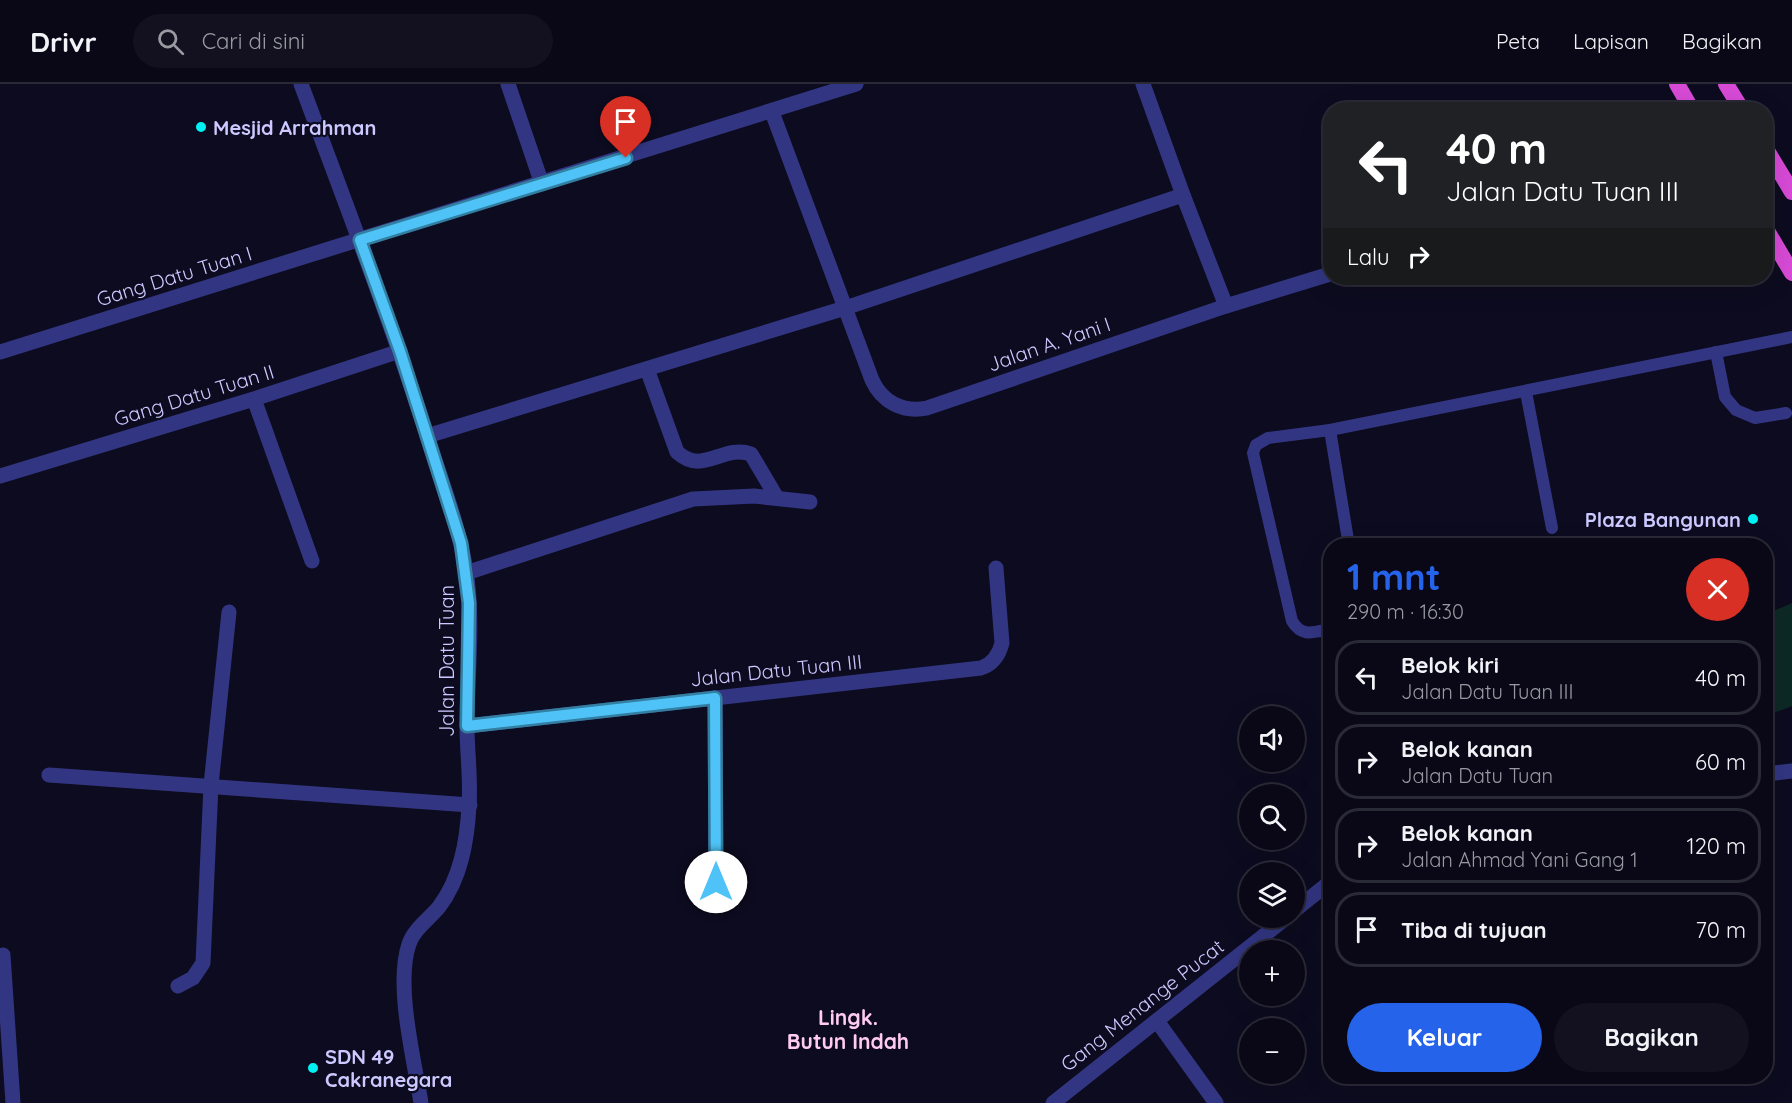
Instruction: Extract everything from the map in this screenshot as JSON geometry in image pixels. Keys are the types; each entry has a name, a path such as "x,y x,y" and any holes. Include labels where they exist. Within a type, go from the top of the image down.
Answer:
{"highway":[{"path":"1677,84 1687,102"},
{"path":"1726,84 1737,102"},
{"path":"1773,161 1792,192"},
{"path":"1773,241 1792,273"}],"street":[{"name":"Jalan Datu Tuan","path":"301,84 400,351 453,514 466,573 469,633 467,726 470,805 461,862 455,881 437,909 415,932 406,957 405,998 421,1103"},
{"path":"508,84 542,184"},
{"name":"Gang Datu Tuan I","path":"0,352 856,84"},
{"path":"1143,84 1226,306"},
{"path":"772,112 845,308"},
{"path":"427,436 845,308 1183,195"},
{"name":"Jalan A. Yani I","path":"845,308 876,388 886,399 905,409 927,408 1226,306 1323,276"},
{"name":"Gang Datu Tuan II","path":"0,476 254,399 400,351"},
{"path":"647,369 677,452 686,461 698,462 741,450 751,454 777,498"},
{"path":"254,399 312,561"},
{"path":"466,573 693,499 754,496 810,502"},
{"name":"Jalan Datu Tuan III","path":"467,726 976,669 985,666 996,657 1002,643 996,568"},
{"path":"178,986 193,978 203,963 211,785 229,612"},
{"path":"715,698 716,882"},
{"path":"1773,773 1792,771"},
{"path":"49,775 470,805"},
{"path":"1305,902 1323,888"},
{"name":"Gang Menange Pucat","path":"1053,1103 1273,928"},
{"path":"3,955 13,1103"},
{"path":"1157,1021 1216,1103"}],"lane":[{"path":"1323,631 1308,634 1300,631 1292,621 1253,453 1256,445 1268,438 1329,430 1792,337"},
{"path":"1716,352 1725,397 1736,410 1755,418 1786,412"},
{"path":"1526,392 1552,528"},
{"path":"1329,430 1348,538"}],"green space":[{"path":"1792,603 1792,706 1773,713 1773,611"}],"place":[{"name":"Mesjid Arrahman","path":"201,127"},
{"name":"Plaza Bangunan","path":"1753,519"},
{"name":"SDN 49 Cakranegara","path":"313,1068"}],"district":[{"name":"Lingk. Butun Indah","path":"848,1029"}],"route":[{"path":"626,158 360,240 400,351 461,543 469,603 467,726 715,698 716,882"}]}
